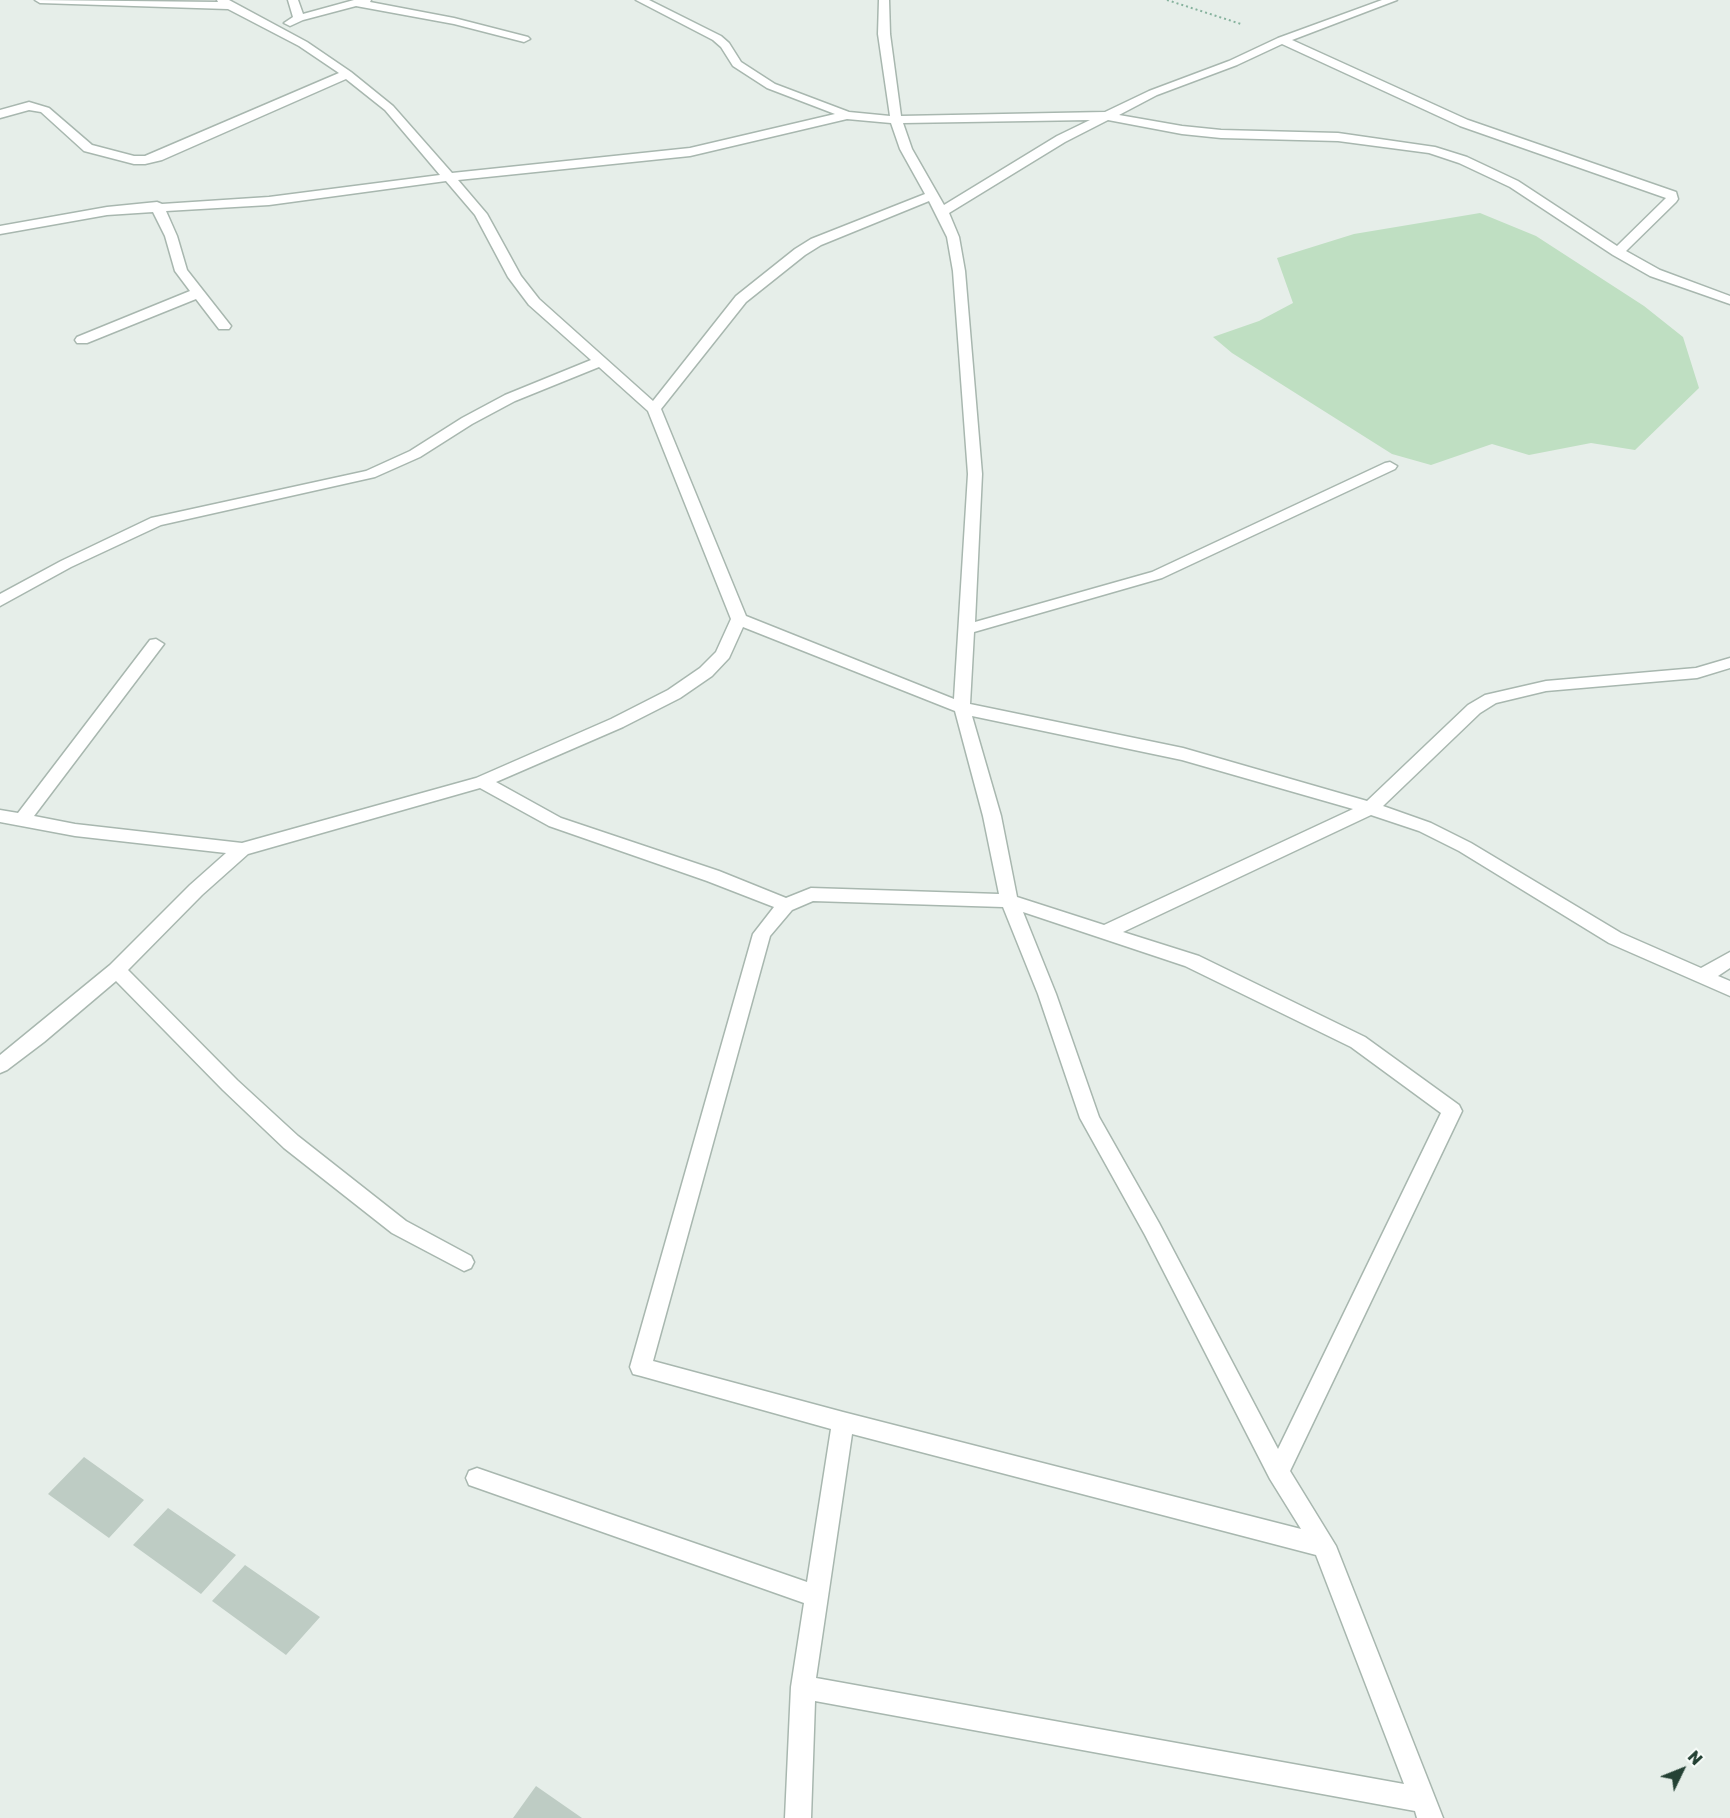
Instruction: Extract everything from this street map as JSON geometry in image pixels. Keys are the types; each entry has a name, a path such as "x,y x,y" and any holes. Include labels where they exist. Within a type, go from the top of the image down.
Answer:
{"street":[{"path":"40,0 226,3 303,44 347,74 389,108 481,214 515,277 534,302 654,409 739,619 962,708 1183,754 1370,808 1446,836 1615,938 1730,989"},
{"path":"293,0 299,18"},
{"path":"641,0 717,38 725,45 737,64 771,86 847,115 896,120 1106,116 1192,131 1338,137 1423,148 1493,173 1655,273 1730,300"},
{"path":"884,0 884,34 896,120 906,149 942,212 953,237 959,271 975,474 962,708 992,816 1009,902 1047,994 1090,1118 1152,1229 1278,1472 1324,1546 1427,1809"},
{"path":"942,212 1061,139 1153,93 1233,63 1282,40 1392,0"},
{"path":"278,30 299,18 361,1 524,39"},
{"path":"1282,40 1474,127 1672,195 1672,198 1618,252"},
{"path":"0,114 29,106 45,110 88,148 134,160 145,160 158,157 347,74"},
{"path":"0,230 107,211 157,206 269,201 451,177 690,152 847,115"},
{"path":"654,409 741,299 800,252 816,242 931,196"},
{"path":"157,206 171,236 181,271 224,327"},
{"path":"82,340 198,293"},
{"path":"0,601 66,564 156,521 370,474 415,454 467,421 510,398 600,362"},
{"path":"968,629 1157,575 1390,466"},
{"path":"0,816 75,830 242,849 482,782 617,723 674,694 718,662 739,619"},
{"path":"22,820 156,644"},
{"path":"1104,933 1370,808 1474,709 1491,699 1546,686 1697,673 1730,663"},
{"path":"482,782 555,822 713,876 786,905"},
{"path":"0,1065 38,1037 117,970 196,890 242,849"},
{"path":"1278,1472 1452,1110 1358,1042 1192,961 1009,902 811,894 786,905 762,934 641,1367 843,1422 1324,1546"},
{"path":"1701,977 1730,959"},
{"path":"117,970 230,1085 291,1142 399,1227 464,1262"},
{"path":"798,1818 803,1686 843,1422"},
{"path":"477,1478 817,1596"},
{"path":"803,1686 1427,1809"}],"path":[{"path":"1167,0 1282,40"}],"green space":[{"path":"1480,213 1536,236 1644,306 1683,337 1699,388 1635,450 1591,443 1529,455 1492,444 1431,465 1392,454 1232,353 1213,337 1259,321 1293,303 1277,258 1354,234"}],"building":[{"path":"84,1457 144,1500 109,1538 48,1494"},
{"path":"168,1508 236,1555 201,1594 133,1545"},
{"path":"245,1565 320,1617 286,1655 212,1601"},
{"path":"536,1786 582,1818 513,1818"}]}
